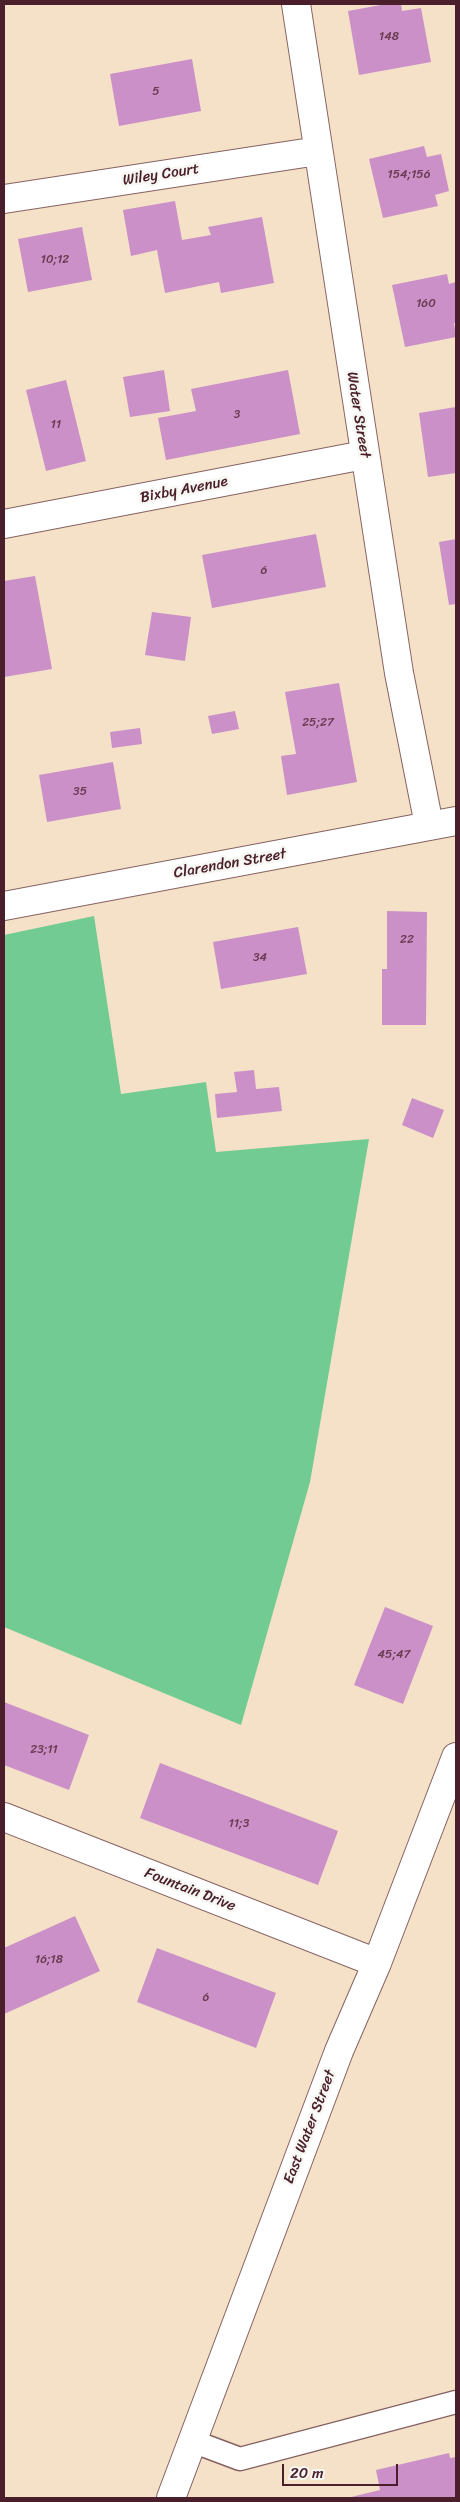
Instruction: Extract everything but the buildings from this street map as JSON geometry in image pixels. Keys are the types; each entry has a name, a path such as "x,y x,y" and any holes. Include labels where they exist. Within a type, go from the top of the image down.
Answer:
{"street":[{"name":"Water Street","path":"296,4 399,673 429,825"},
{"name":"Wiley Court","path":"4,199 318,151"},
{"name":"Bixby Avenue","path":"4,524 364,455"},
{"name":"Clarendon Street","path":"4,906 456,821"},
{"name":"East Water Street","path":"171,2498 336,2059 377,1963 456,1757"},
{"name":"Fountain Drive","path":"4,1817 377,1963"}],"lane":[{"path":"192,2441 240,2459 456,2402"}],"green space":[{"path":"94,916 121,1094 206,1082 216,1152 369,1139 310,1482 241,1725 4,1627 4,935"}]}
